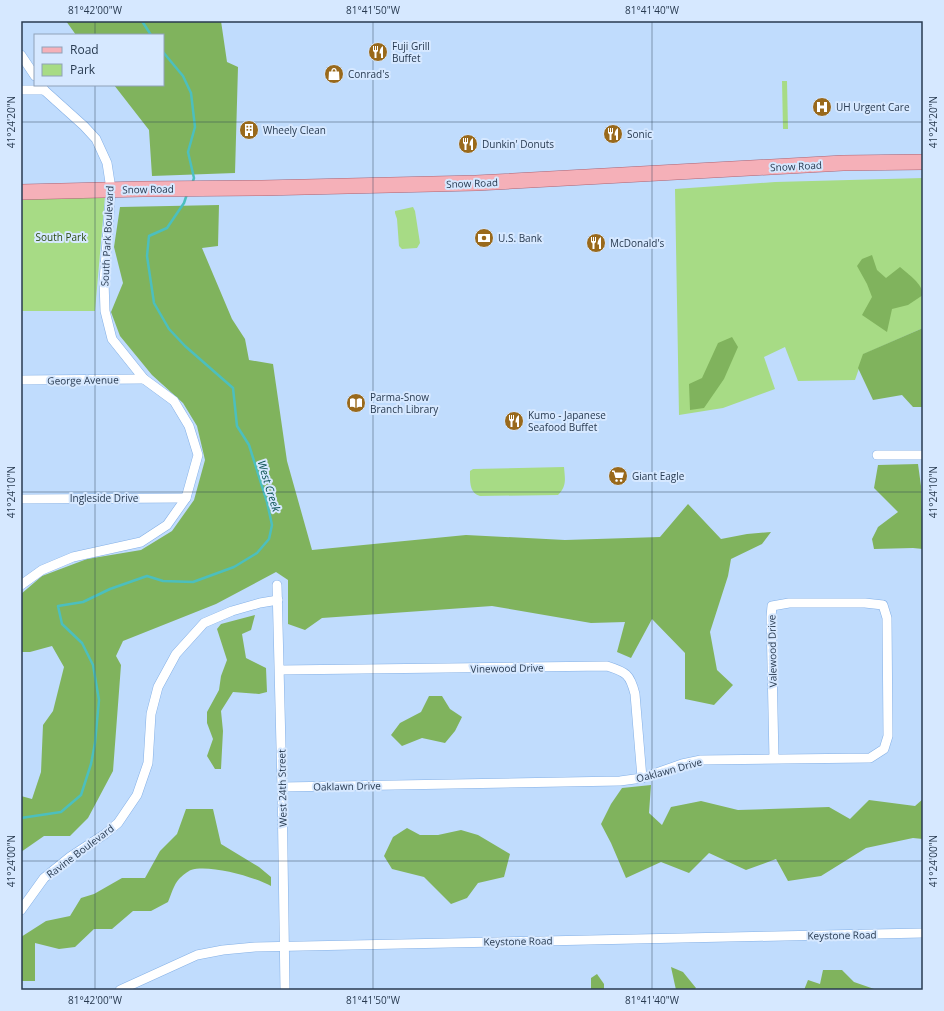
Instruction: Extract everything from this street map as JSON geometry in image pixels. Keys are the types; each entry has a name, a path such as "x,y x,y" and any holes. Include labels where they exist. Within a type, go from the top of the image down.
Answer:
{"main road":[{"name":"Snow Road","path":"21,192 476,183 843,163 923,162"}],"street":[{"path":"21,55 34,74"},
{"path":"21,90 43,87"},
{"name":"South Park Boulevard","path":"21,585 42,570 73,557 141,542 167,524 186,498 198,455 189,426 174,401 144,379 112,338 105,311 104,281 112,189 107,163 96,140 73,115 43,87"},
{"name":"George Avenue","path":"21,380 144,379"},
{"path":"877,456 923,455"},
{"name":"Ingleside Drive","path":"21,499 186,498"},
{"name":"West 24th Street","path":"278,585 285,990"},
{"name":"Ravine Boulevard","path":"21,910 44,878 70,857 105,834 118,822 137,795 148,762 152,714 158,687 176,654 204,623 232,611 260,603 278,600"},
{"name":"Valewood Drive","path":"774,759 772,606 789,603 866,603 883,605"},
{"name":"Oaklawn Drive","path":"282,787 612,781 642,778 682,764 701,760 870,758 884,749 888,736 887,618 883,605"},
{"name":"Vinewood Drive","path":"280,670 607,666 622,671 632,682 635,694 642,778"},
{"name":"Keystone Road","path":"120,990 197,955 255,946 923,933"}],"green space":[{"path":"66,21 221,21 227,62 238,67 235,173 152,176 149,130 115,86 164,86 164,34 75,34"},
{"path":"782,81 787,81 788,129 783,129"},
{"path":"923,178 923,328 864,354 855,380 798,381 785,347 764,357 775,389 723,408 679,415 675,189 775,182"},
{"name":"South Park","path":"105,196 95,311 21,311 21,197"},
{"path":"219,205 218,246 202,248 232,319 245,339 249,360 273,364 287,461 312,550 466,535 565,540 660,537 688,504 721,539 747,534 771,532 762,544 731,559 728,576 710,632 717,670 733,685 714,705 685,699 685,653 652,619 631,658 617,652 625,622 591,623 492,606 322,618 305,630 288,624 288,580 276,572 216,604 123,641 116,656 121,665 113,771 88,818 70,836 44,836 21,852 21,796 32,799 41,772 43,725 53,711 64,667 52,646 30,652 21,652 21,594 42,576 87,559 141,550 172,531 194,500 205,460 197,426 183,403 152,375 120,336 111,312 123,283 114,247 120,207"},
{"path":"413,207 420,243 417,248 402,249 399,246 395,211"},
{"path":"872,255 877,270 886,278 900,267 921,287 923,295 908,305 892,309 887,332 862,315 872,297 857,266 862,259"},
{"path":"923,328 923,407 913,407 902,395 873,400 858,368 863,354"},
{"path":"732,337 738,347 724,379 704,408 690,410 689,384 702,378 718,343"},
{"path":"918,464 921,486 923,549 874,549 872,539 878,527 898,512 874,488 878,465"},
{"path":"564,467 564,485 563,489 558,495 480,496 474,492 471,486 470,471 473,469"},
{"path":"255,615 251,630 242,634 246,658 266,668 267,692 259,694 233,692 221,711 223,731 221,769 215,769 207,756 213,739 207,723 207,712 219,690 221,676 227,660 217,629 221,624"},
{"path":"429,696 442,696 450,709 462,717 455,731 445,743 422,738 402,746 391,735 400,723 421,712"},
{"path":"651,785 649,813 662,825 671,807 701,801 738,810 829,807 850,819 869,800 915,806 923,799 923,839 913,838 866,848 821,876 788,881 776,859 746,870 709,853 689,873 661,862 626,878 601,824 611,804 622,788"},
{"path":"186,809 213,809 221,844 259,867 271,877 271,886 264,882 232,872 209,869 188,871 177,881 168,902 151,911 133,911 112,929 94,929 75,947 59,949 35,943 35,981 21,981 21,937 46,921 70,916 81,898 94,894 122,878 145,878 160,851 177,834"},
{"path":"407,828 420,835 438,835 461,830 478,835 510,854 504,877 478,883 467,898 451,904 424,877 392,869 384,856 393,837"},
{"path":"671,967 683,972 696,988 694,990 676,990"},
{"path":"823,970 842,970 854,982 877,990 804,990 808,980 820,984"},
{"path":"597,974 604,984 604,990 591,990 591,978"}],"waterway":[{"name":"West Creek","path":"142,21 150,34"},
{"name":"West Creek","path":"164,53 183,76 191,93 195,127 188,152 194,178 192,184"},
{"name":"West Creek","path":"21,818 61,812 81,795 91,764 95,743 99,700 93,665 82,643 62,624 58,606 83,602 110,589 147,576 163,581 193,582 234,567 257,553 269,539 272,525 267,502 249,445 237,426 233,388 185,346 169,329 154,303 147,256 149,236 167,228 184,203 187,194"}],"place":[{"name":"Fuji Grill Buffet","path":"378,52"},
{"name":"Conrad's","path":"334,74"},
{"name":"UH Urgent Care","path":"822,107"},
{"name":"Wheely Clean","path":"249,130"},
{"name":"Sonic","path":"613,134"},
{"name":"Dunkin' Donuts","path":"468,144"},
{"name":"U.S. Bank","path":"484,238"},
{"name":"McDonald's","path":"596,243"},
{"name":"Parma-Snow Branch Library","path":"356,403"},
{"name":"Kumo - Japanese Seafood Buffet","path":"514,421"},
{"name":"Giant Eagle","path":"618,476"}]}
